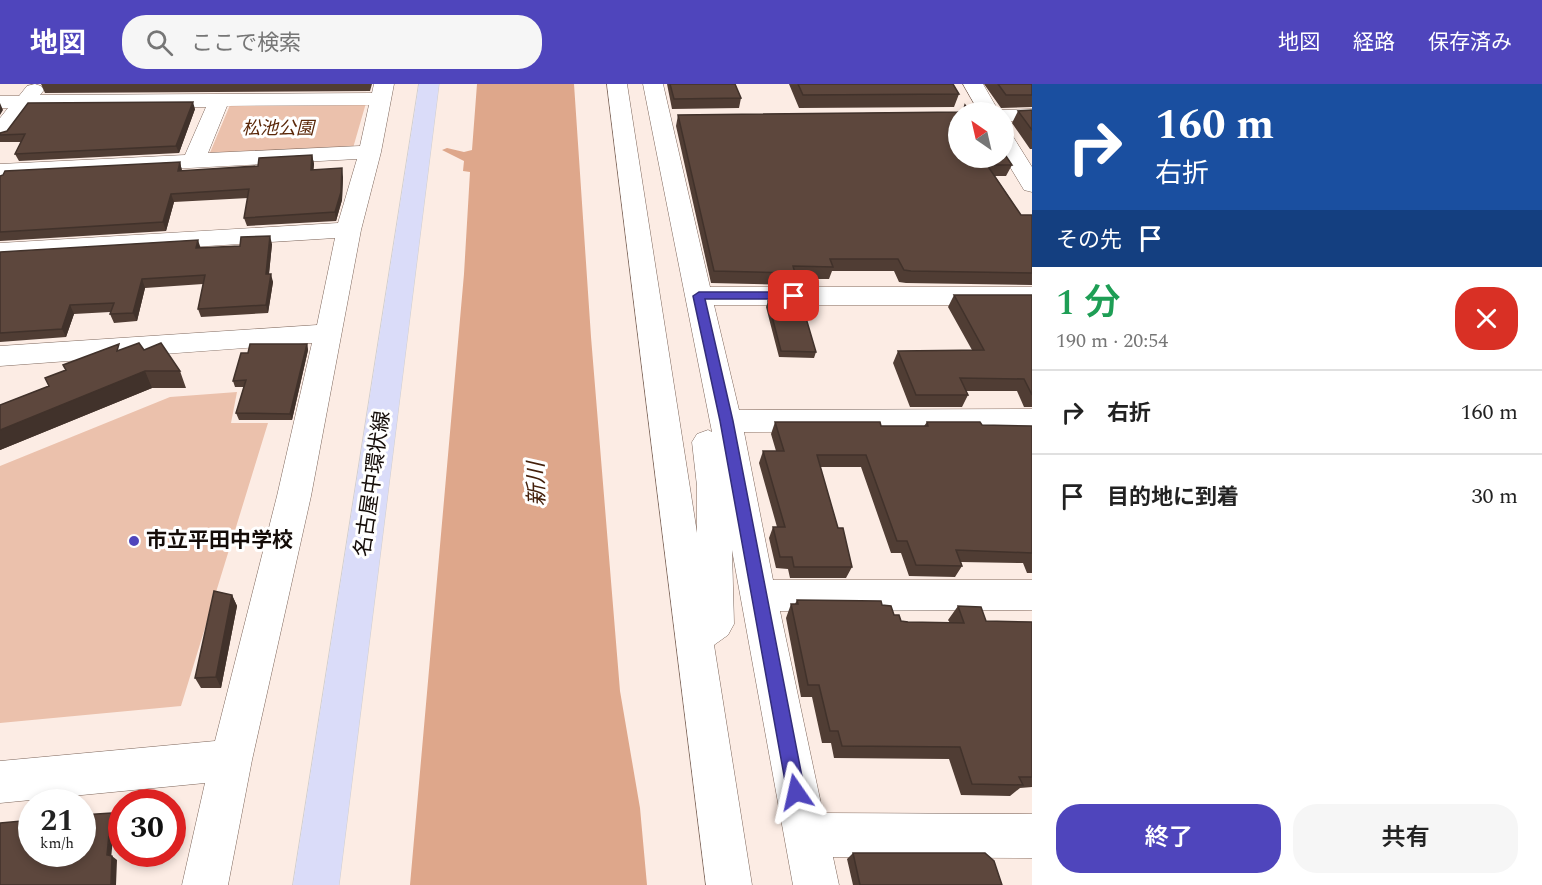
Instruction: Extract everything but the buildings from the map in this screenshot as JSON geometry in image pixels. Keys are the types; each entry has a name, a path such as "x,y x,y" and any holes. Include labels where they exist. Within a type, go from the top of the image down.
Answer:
{"main road":[{"name":"名古屋中環状線","path":"316,885 426,91"}],"street":[{"path":"617,84 729,885"},
{"path":"653,84 728,428 804,835 816,885"},
{"path":"973,84 983,102"},
{"path":"0,102 33,92 220,99 382,91 370,152 349,230 330,333 294,496 231,760 206,885"},
{"path":"0,132 33,92"},
{"path":"193,162 220,99"},
{"path":"1014,115 1032,115"},
{"path":"660,118 684,118"},
{"path":"0,171 370,152"},
{"path":"1014,157 1032,185"},
{"path":"0,251 349,230"},
{"path":"699,296 1032,296"},
{"path":"0,356 330,333"},
{"path":"694,638 715,624 714,486 706,432 728,428 1032,420"},
{"path":"758,596 1032,595"},
{"path":"0,782 231,760"},
{"path":"715,791 737,885"},
{"path":"804,835 1032,836"}],"green space":[{"name":"松池公園","path":"366,103 353,148 209,155 230,105"},
{"name":"市立平田中学校","path":"237,392 231,423 268,423 181,706 0,723 0,466 170,397"}],"water":[{"name":"新川","path":"477,84 574,84 591,337 620,691 640,808 647,885 410,885 464,274 470,172 463,171 464,161 442,150 447,148 464,152 472,150"}],"place":[{"name":"市立平田中学校","path":"134,541"}],"route":[{"path":"794,296 699,296 726,421 796,792"}]}
